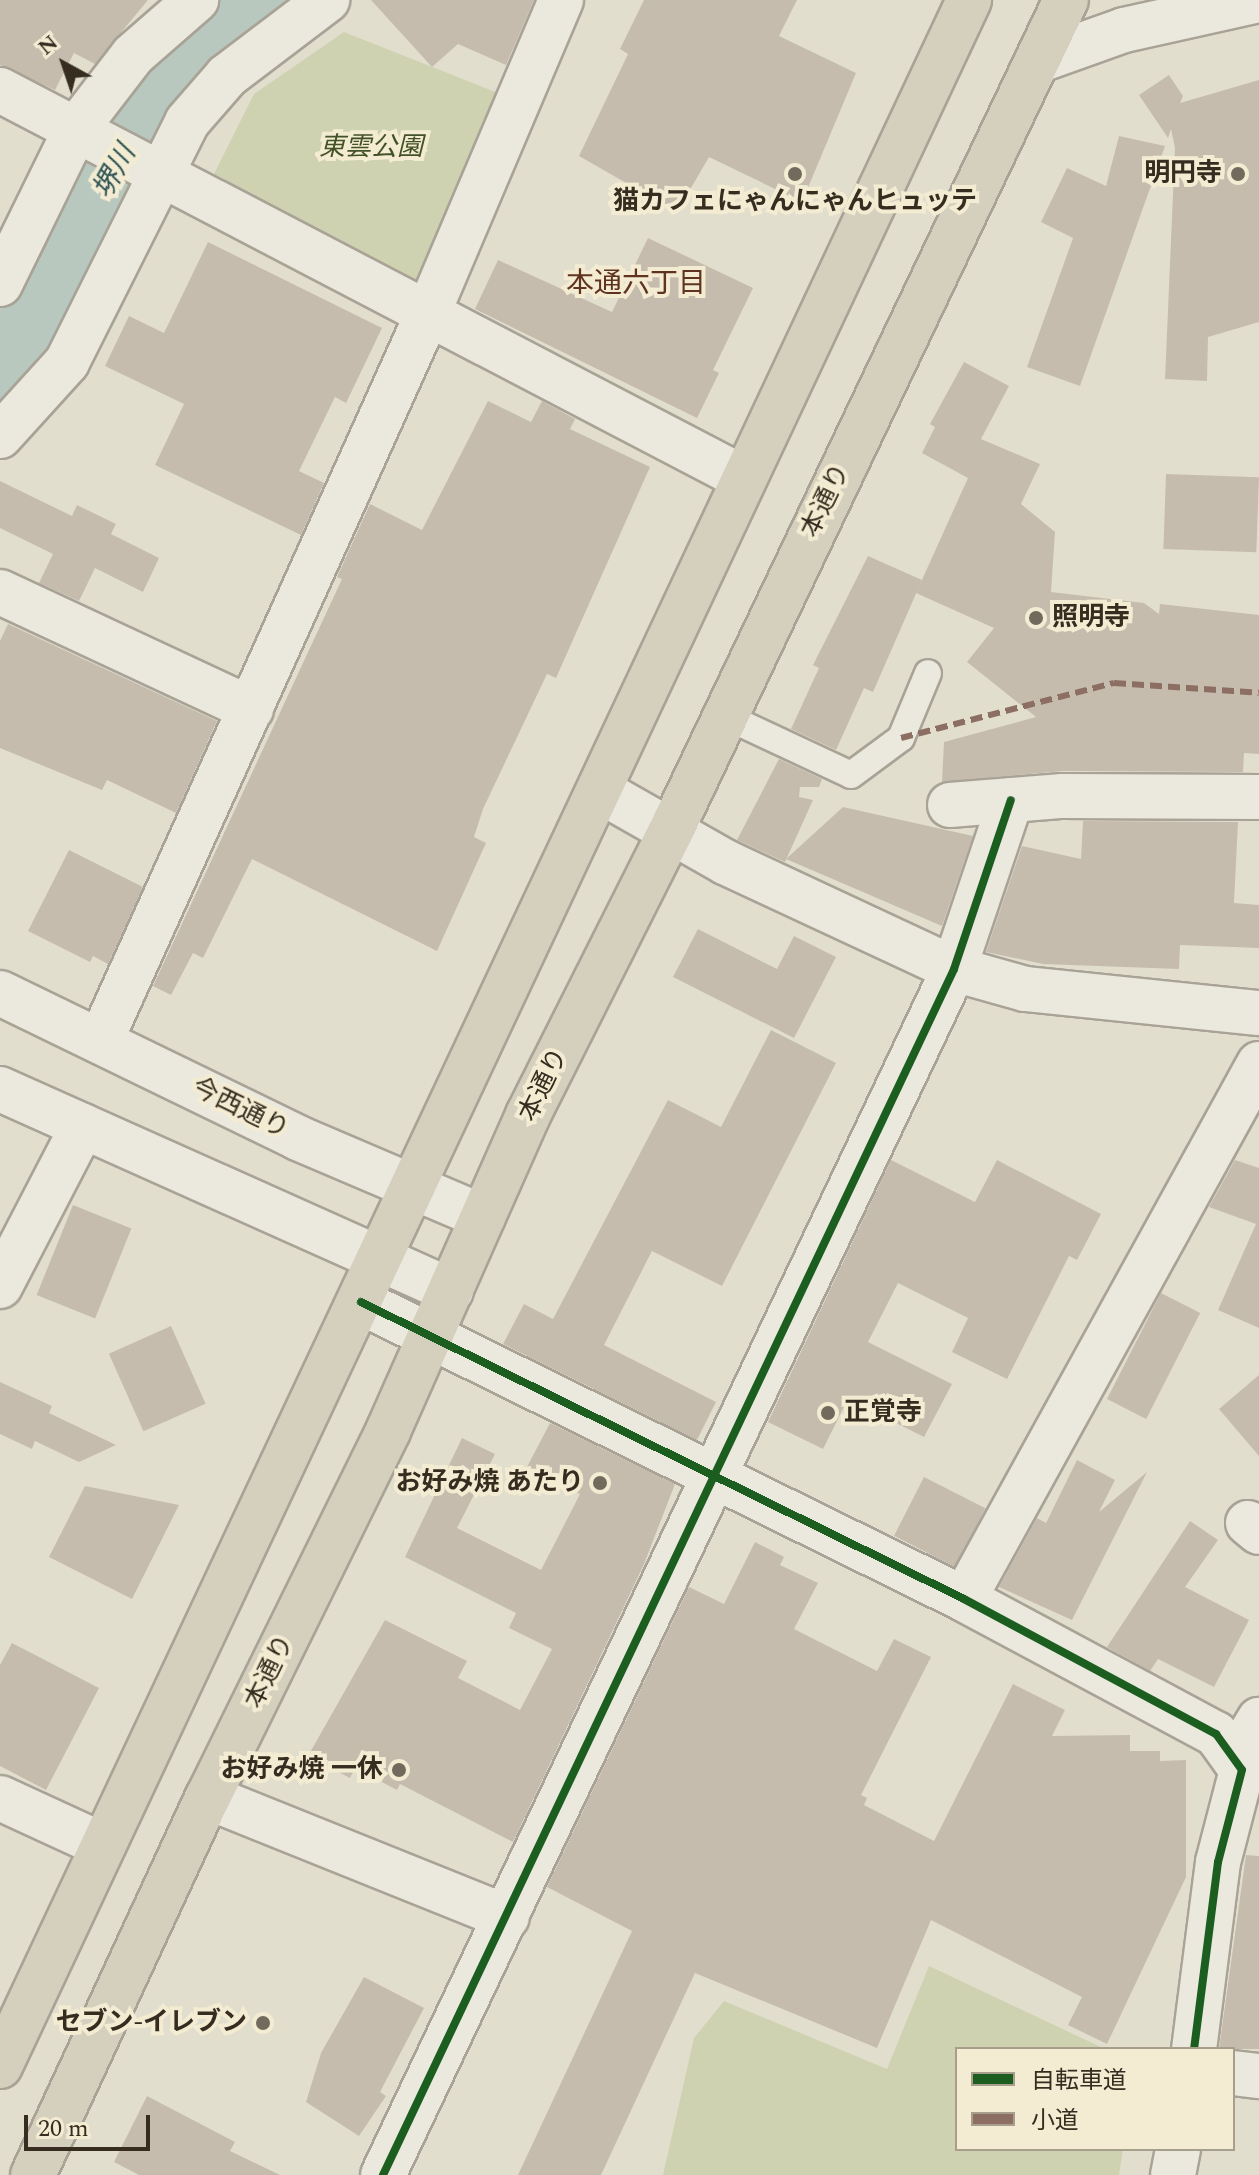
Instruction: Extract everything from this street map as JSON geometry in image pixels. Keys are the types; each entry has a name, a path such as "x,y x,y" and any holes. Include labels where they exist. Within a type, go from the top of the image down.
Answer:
{"highway":[{"path":"0,2066 415,1189 743,478 969,0"},
{"name":"本通り","path":"33,2175 208,1797 431,1336 483,1217 671,831 723,715 1066,0"}],"street":[{"path":"0,284 133,55 196,0"},
{"path":"0,436 67,362 150,167 227,76 327,0"},
{"path":"101,1040 429,311 561,0"},
{"path":"1037,61 1124,30 1259,0"},
{"path":"0,90 429,311 743,478"},
{"path":"0,592 251,709"},
{"path":"600,791 671,831 954,969 1025,989 1259,1013"},
{"path":"950,805 1011,800 1259,797"},
{"path":"383,2175 715,1480 954,969 1011,800"},
{"name":"今西通り","path":"0,993 415,1189 483,1217"},
{"path":"964,1599 1246,1113 1259,1064"},
{"path":"0,1089 451,1291"},
{"path":"0,1286 83,1126"},
{"path":"361,1302 715,1480 964,1599 1216,1734 1245,1770"},
{"path":"1194,2047 1218,1862 1259,1720"},
{"path":"208,1797 507,1917"},
{"path":"0,1798 102,1845"},
{"path":"1235,2073 1259,2076"},
{"path":"1173,2175 1178,2151"}],"lane":[{"path":"723,715 851,775 901,738 928,673"}],"green space":[{"name":"東雲公園","path":"344,32 503,95 419,284 214,174 254,94"},
{"path":"929,1966 1101,2047 955,2047 955,2151 1123,2151 1119,2175 663,2175 694,2038 724,2001 887,2069"}],"building":[{"path":"0,0 148,0 95,64 74,53 55,90 0,65"},
{"path":"371,0 534,0 506,65 458,44 432,67"},
{"path":"644,0 797,0 779,36 856,73 802,202 709,157 677,212 579,156 628,54 620,49"},
{"path":"1169,75 1183,96 1180,103 1259,80 1259,322 1208,337 1207,381 1165,379 1175,148 1171,129 1168,138 1139,95"},
{"path":"1119,136 1165,146 1080,386 1027,367 1073,238 1041,222 1067,168 1106,186"},
{"path":"648,238 753,288 713,370 719,373 697,418 475,309 498,260 612,312"},
{"path":"208,242 382,328 346,403 335,397 299,471 324,483 301,535 155,465 184,404 105,366 129,316 164,333"},
{"path":"964,362 1009,386 981,439 1040,464 1021,504 1055,532 1051,592 1144,603 1159,614 1160,604 1259,615 1259,754 1244,753 1243,772 1063,771 942,782 944,742 1036,717 967,662 994,628 916,593 968,478 922,453 935,427 930,424"},
{"path":"488,401 531,422 542,401 575,419 570,429 650,467 556,678 547,674 483,809 474,837 486,843 437,951 252,859 203,958 193,953 171,995 153,986 342,579 337,577 370,504 422,530"},
{"path":"1166,474 1259,477 1256,552 1163,549"},
{"path":"0,481 72,516 77,505 116,524 111,534 159,558 143,592 95,568 79,601 39,583 53,554 0,528"},
{"path":"868,556 922,580 873,692 864,688 836,750 791,729 819,668 813,665"},
{"path":"8,624 217,721 176,813 107,780 102,790 0,748 0,641"},
{"path":"779,759 822,779 819,787 800,787 799,797 813,800 785,862 737,840"},
{"path":"843,807 973,836 942,926 786,859"},
{"path":"1083,821 1238,822 1234,903 1259,905 1259,948 1180,945 1179,969 1043,964 986,952 1022,846 1081,859"},
{"path":"69,850 143,887 108,964 93,956 90,962 28,931"},
{"path":"698,929 777,969 794,936 836,957 794,1038 673,977"},
{"path":"771,1030 836,1063 722,1286 652,1251 604,1345 716,1402 697,1440 503,1344 524,1304 553,1319 668,1100 721,1127"},
{"path":"891,1160 975,1202 997,1160 1101,1214 1077,1260 1069,1256 1007,1379 952,1352 968,1318 898,1283 868,1342 952,1384 924,1437 848,1399 823,1449 768,1422"},
{"path":"1235,1160 1259,1168 1259,1328 1218,1310 1256,1224 1209,1207"},
{"path":"73,1205 131,1229 95,1319 37,1295"},
{"path":"1161,1293 1200,1313 1146,1419 1107,1399"},
{"path":"171,1326 206,1404 143,1431 109,1354"},
{"path":"1259,1375 1259,1456 1219,1409"},
{"path":"0,1382 52,1406 49,1413 116,1445 79,1462 35,1441 32,1449 0,1434"},
{"path":"550,1423 675,1484 644,1564 513,1842 400,1784 397,1790 355,1768 350,1778 308,1756 385,1620 467,1661 458,1678 520,1710 552,1649 509,1628 516,1613 405,1557 462,1438 495,1454 457,1528 541,1570 580,1494 527,1467"},
{"path":"1077,1460 1115,1480 1099,1512 1147,1472 1072,1620 999,1587 1037,1518 1046,1523"},
{"path":"924,1477 985,1508 956,1567 894,1536"},
{"path":"85,1486 179,1505 132,1599 49,1557"},
{"path":"1190,1521 1218,1540 1185,1587 1249,1620 1214,1687 1158,1659 1150,1671 1107,1647"},
{"path":"755,1542 784,1557 780,1565 818,1583 794,1629 877,1671 894,1639 931,1657 861,1795 867,1798 864,1805 934,1841 1013,1684 1065,1710 1052,1736 1130,1735 1130,1751 1160,1751 1160,1761 1186,1760 1186,1877 1107,2044 1068,2025 1082,1997 931,1920 877,2048 695,1973 601,2175 518,2175 632,1931 547,1887 689,1587 724,1604"},
{"path":"12,1643 99,1688 46,1790 0,1766 0,1665"},
{"path":"1246,1855 1259,1856 1259,2049 1219,2047"},
{"path":"364,1977 424,2008 380,2092 386,2096 359,2136 306,2102 321,2053"},
{"path":"147,2096 235,2142 230,2151 280,2175 139,2175 114,2162"}],"waterway":[{"name":"堺川","path":"0,368 50,300 100,198 175,68 259,0"}],"marked path":[{"path":"901,738 1114,683 1259,693"}],"cycle path":[{"path":"383,2175 954,969 1011,800"},
{"path":"361,1302 964,1599 1216,1734 1242,1770 1218,1862 1194,2047"}],"place":[{"name":"猫カフェにゃんにゃんヒュッテ","path":"795,174"},
{"name":"明円寺","path":"1238,174"},
{"name":"照明寺","path":"1036,618"},
{"name":"正覚寺","path":"828,1413"},
{"name":"お好み焼 あたり","path":"600,1483"},
{"name":"お好み焼 一休","path":"399,1770"},
{"name":"セブン-イレブン","path":"263,2023"}],"district":[{"name":"本通六丁目","path":"636,284"}]}
